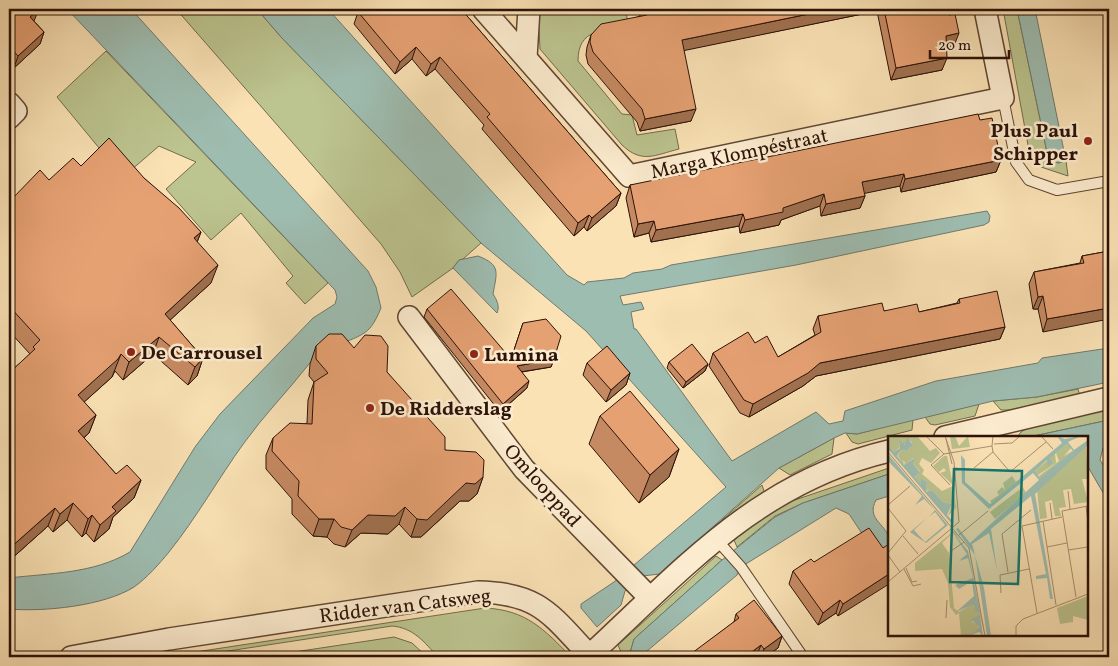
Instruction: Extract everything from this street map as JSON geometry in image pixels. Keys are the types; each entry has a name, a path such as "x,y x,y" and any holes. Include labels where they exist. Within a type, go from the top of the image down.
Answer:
{"street":[{"name":"Marga Klompéstraat","path":"483,9 629,176 1003,98"},
{"path":"526,57 529,9"},
{"path":"985,9 1003,98"},
{"name":"Omlooppad","path":"410,317 524,469 646,594"},
{"path":"949,436 1109,398"},
{"name":"Ridder van Catsweg","path":"71,657 169,639 478,592 503,593 522,597 543,608 589,657 646,594 723,546 733,524 776,495 856,459 888,451"}],"lane":[{"path":"1003,98 1016,162 1029,180 1057,190 1109,181"},
{"path":"723,546 741,567 803,657"}],"green space":[{"path":"176,9 257,9 281,37 481,243 463,259 459,260 453,268 412,297 400,272 381,244"},
{"path":"538,9 626,9 628,27 601,31 587,37 582,42 579,50 578,61 622,114 632,115 637,135 675,129 679,149 656,155 642,156 629,151 622,145 540,49"},
{"path":"1003,9 1017,9 1048,157 1058,163 1066,161 1068,176 1041,167 1028,145"},
{"path":"106,51 328,283 305,304 286,283 293,276 241,213 211,240 166,189 196,162 159,146 123,177 57,97"},
{"path":"1078,389 1079,393 1076,396 1010,410 1001,410 993,401 1037,397"},
{"path":"979,404 975,416 935,425 930,424 925,417"},
{"path":"1109,409 1109,420 1034,436 1018,436 1031,426"},
{"path":"913,419 912,430 858,444 852,442 846,433 857,434"},
{"path":"834,438 832,454 790,475 779,468"},
{"path":"888,468 888,474 803,503 775,516 737,547 734,540 770,512 792,501"},
{"path":"762,485 765,494 667,573 660,574"},
{"path":"716,556 722,560 634,639 630,653 634,657 616,657 621,652 618,645"},
{"path":"485,608 523,617 543,630 571,657 438,657 413,633 400,627 392,626 189,657 189,653"},
{"path":"394,637 412,643 427,657 261,657"}],"shaded area":[{"path":"67,9 131,9 368,271 376,287 381,308 370,328 365,333 324,352 309,364 234,457 169,552 153,571 139,583 121,594 90,603 39,610 9,609 9,578 86,569 101,565 130,552 195,447 220,414 313,318 335,304 337,297 335,290"},
{"path":"257,9 328,9 567,275 584,285 587,282 624,278 633,273 662,269 671,265 987,211 990,216 989,222 984,225 796,265 620,296 623,305 641,302 644,309 631,312 634,329 636,329 732,461 816,412 829,424 843,421 845,411 936,381 1038,363 1042,358 1109,348 1109,382 1037,397 993,401 857,434 845,433 834,438 779,468 660,574 642,576 625,591 621,605 597,627 581,608 581,604 614,582 726,487 586,331 481,243 281,37"},
{"path":"1017,9 1035,9 1066,161 1058,163 1048,157"},
{"path":"478,256 491,263 496,270 493,294 498,304 497,313 453,268 459,260"},
{"path":"1109,420 1109,445 1103,448 1100,460 1109,474 1109,503 1088,467 1088,436 1034,436"},
{"path":"888,474 888,496 876,500 873,512 888,536 888,572 849,514 836,508 741,567 737,575 640,657 634,657 630,653 634,639 722,560 775,517 803,503"}],"building":[{"path":"9,9 39,9 30,17 44,32 18,56 9,46"},
{"path":"362,9 461,9 621,193 592,218 589,215 578,223 487,117 490,114 440,57 431,64 416,47 400,62 358,12"},
{"path":"645,9 833,9 682,40 696,109 645,119 642,109 593,52 590,42 591,35 601,24 647,15"},
{"path":"884,9 948,9 949,15 955,14 959,33 946,36 947,58 896,68"},
{"path":"978,114 980,120 992,118 1001,160 905,179 904,174 862,182 865,196 826,204 824,194 783,208 783,212 745,220 743,214 656,230 654,221 638,224 630,185"},
{"path":"109,138 144,178 179,208 201,232 194,238 218,265 165,314 203,358 195,367 159,337 129,362 121,354 118,359 78,395 96,415 78,431 116,474 127,465 141,480 112,507 116,511 100,525 92,515 88,519 73,503 60,514 55,508 10,548 9,469 15,468 9,460 9,373 35,349 33,347 40,340 9,306 9,202 40,170 49,180 73,158 81,166"},
{"path":"1109,251 1109,308 1047,319 1043,296 1038,297 1034,272 1084,263 1082,256"},
{"path":"451,289 511,359 523,323 546,319 561,336 554,359 517,366 529,381 503,404 427,309"},
{"path":"997,291 1005,327 820,363 808,373 753,404 744,400 713,353 748,332 755,343 767,336 778,357 821,332 818,316 882,303 884,311 917,304 919,312 960,303 959,299"},
{"path":"329,334 342,334 354,348 365,335 381,336 388,346 387,372 445,437 445,450 476,452 484,460 483,477 475,484 466,483 427,520 417,519 405,507 395,516 368,515 352,530 341,527 334,519 319,519 298,496 299,481 272,451 273,438 290,423 312,424 314,382 328,373 316,359 316,346"},
{"path":"692,344 708,364 686,382 669,362"},
{"path":"607,346 630,373 611,390 587,363"},
{"path":"630,391 679,449 650,475 600,416"},
{"path":"869,528 883,548 888,545 888,575 843,604 840,600 823,613 793,571 811,559 814,562"},
{"path":"754,600 782,636 764,649 761,645 745,657 688,656 739,618 736,614"}],"place":[{"name":"Plus Paul Schipper","path":"1088,141"},
{"name":"De Carrousel","path":"131,352"},
{"name":"Lumina","path":"474,354"},
{"name":"De Ridderslag","path":"370,408"}]}
